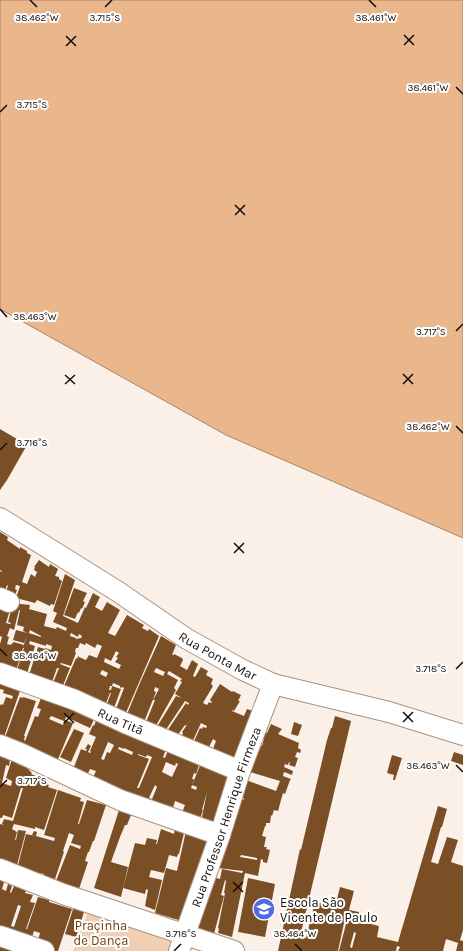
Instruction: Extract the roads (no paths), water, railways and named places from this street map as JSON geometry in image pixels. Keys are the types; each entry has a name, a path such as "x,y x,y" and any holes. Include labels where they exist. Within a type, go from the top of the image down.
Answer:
{"street":[{"name":"Rua Ponta Mar","path":"0,518 117,591 187,639 243,670 273,684 389,712 463,735"},
{"name":"Rua Titã","path":"0,673 75,700 125,723 240,771"},
{"name":"Rua Professor Henrique Firmeza","path":"182,943 220,835 240,771 273,684"},
{"path":"0,744 120,800 220,835"},
{"path":"0,869 182,943 234,951"},
{"path":"0,936 44,951"}],"place":[{"name":"Escola São Vicente de Paulo","path":"264,909"}],"park label":[{"name":"Praçinha de Dança","path":"101,932"}]}
